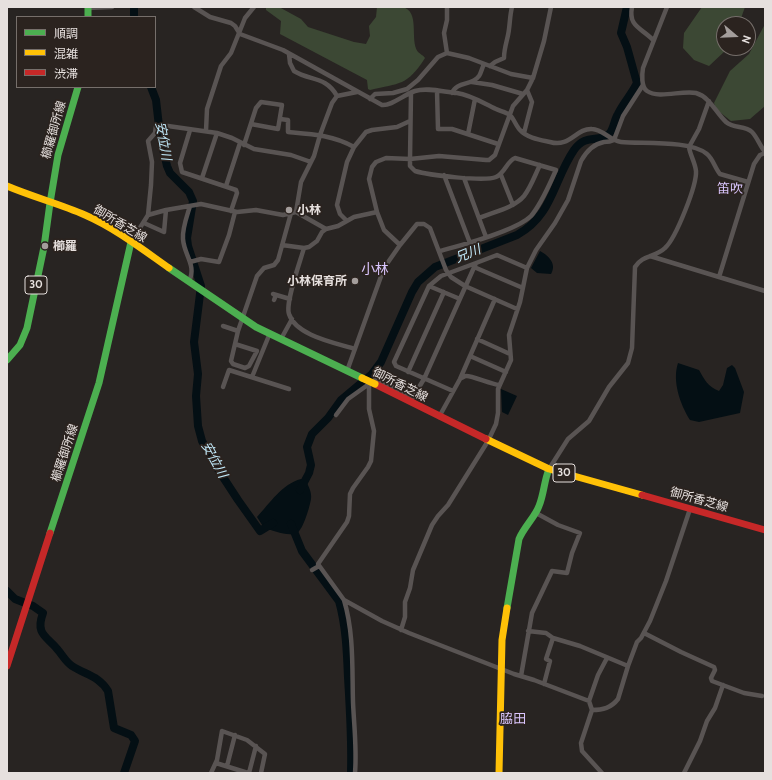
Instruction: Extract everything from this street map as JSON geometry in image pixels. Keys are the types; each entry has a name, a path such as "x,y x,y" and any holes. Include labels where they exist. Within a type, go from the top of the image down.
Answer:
{"main road":[{"name":"櫛羅御所線","path":"50,203 58,155 78,88"},
{"name":"御所香芝線","path":"7,186 25,194 85,215 112,229 242,318 280,339 372,384 412,400 439,417 511,452 549,469 765,530"},
{"name":"30","path":"7,360 20,345 28,328 44,247 50,203"},
{"name":"櫛羅御所線","path":"7,666 99,383 131,242"},
{"path":"499,773 503,632 519,539 523,530 536,513 549,469"}],"street":[{"path":"88,7 112,7"},
{"path":"194,7 210,16 231,23 240,34 276,47 377,104 386,106 411,93 422,90 464,95 509,114 520,130 531,137 557,144 567,142 592,128 602,132 612,139 622,142 666,144 697,148 708,154 720,174 748,182"},
{"path":"206,131 208,104 221,66 231,53 240,34 245,18 254,7"},
{"path":"447,7 447,20 444,33 447,53"},
{"path":"490,66 504,58 512,7"},
{"path":"400,245 384,230 377,212 369,179 372,167 376,162 386,158 410,159 439,156 489,160 494,155 514,103 527,90 533,78 544,42 551,7"},
{"path":"632,7 632,21 653,40"},
{"path":"667,7 643,68 643,85 645,90 652,93 697,94 709,101 726,122 733,126 753,132 765,153 760,155 754,164 719,277"},
{"path":"370,99 375,94 393,93 406,88 418,80 438,57 447,53 468,58 511,74 533,78"},
{"path":"289,54 290,63 294,71 321,80 331,88 337,96"},
{"path":"472,82 479,76 484,64"},
{"path":"452,93 456,87 464,83 472,82 492,85 523,94"},
{"path":"401,630 405,617 406,598 410,588 413,570 420,552 435,520 448,505 488,441 496,424 497,393 499,385 509,365 509,335 523,288 527,268 536,250 568,200 584,156 593,147 612,139 622,116 643,85"},
{"path":"524,133 532,106 531,98 527,90"},
{"path":"437,91 438,129 452,129 498,144"},
{"path":"235,344 257,351 249,366 245,368 233,364 231,361 238,331 257,276 264,268 277,263 294,213 301,182 316,150 332,103 337,96 357,92"},
{"path":"411,93 410,166 415,171 486,180 501,174 511,159 515,158 556,170 536,210 518,225 470,243 440,251"},
{"path":"468,134 476,99"},
{"path":"549,469 568,439 589,421 609,387 628,363 632,348 635,267 642,259 661,252 671,242 692,191 696,171 689,147 699,129 709,101"},
{"path":"226,186 256,108 261,102 282,105 278,129 251,124"},
{"path":"280,119 288,120 288,132 320,135 338,139 354,147"},
{"path":"347,220 340,214 337,205 347,162 354,147 366,132 397,127 410,121"},
{"path":"131,242 148,215 152,162 148,142 155,133 156,126 217,133 232,138 254,149 291,155 311,162"},
{"path":"190,130 180,163 182,172 226,186 236,190 237,194 229,235 218,262 206,259 192,260"},
{"path":"202,178 217,133"},
{"path":"479,218 513,205 524,196 540,165"},
{"path":"501,174 513,205"},
{"path":"444,175 470,243"},
{"path":"464,178 486,237"},
{"path":"148,215 196,204 233,211 256,210 283,215 294,213 326,229"},
{"path":"189,281 192,271 192,260 183,238 190,206"},
{"path":"144,223 164,232 166,210"},
{"path":"282,245 304,248 313,245 326,229 338,226 354,217 377,212"},
{"path":"347,371 379,279 389,260 414,226 421,223 428,225 430,228 447,272 455,280 517,309"},
{"path":"304,248 290,299 288,309 289,314 298,327 307,333 355,349"},
{"path":"453,391 408,372 396,366 394,362 430,286 435,280 447,272 475,265 496,255 527,268"},
{"path":"650,256 765,291"},
{"path":"412,400 424,379 475,265"},
{"path":"475,265 523,288"},
{"path":"430,286 460,299"},
{"path":"408,372 444,292"},
{"path":"274,300 274,294 290,299"},
{"path":"439,417 460,379 495,299"},
{"path":"280,339 292,319"},
{"path":"223,326 238,331"},
{"path":"252,377 270,333"},
{"path":"477,340 510,354"},
{"path":"470,356 506,372"},
{"path":"223,387 229,370 289,389"},
{"path":"460,379 465,376 469,376 487,383 499,385"},
{"path":"336,415 348,399 372,384"},
{"path":"372,384 369,409 374,431 371,461 350,494 350,512 346,522 319,561 319,566 344,600 382,621 401,630 501,669 589,701"},
{"path":"592,710 604,709 614,703 620,694 637,642 644,633 666,581 690,509"},
{"path":"521,676 532,613 552,571 566,573 580,533 558,525 536,513"},
{"path":"312,570 319,566"},
{"path":"344,600 350,632 356,744 355,773"},
{"path":"528,631 546,633 553,638 580,646 628,666"},
{"path":"644,633 714,667 715,670 711,678 712,681 744,693 762,696"},
{"path":"544,684 550,660 546,659 553,638"},
{"path":"602,773 582,751 581,743 592,710 589,701 598,675 607,658"},
{"path":"684,773 700,741 707,721 715,708 723,685"},
{"path":"211,773 216,763 222,731 248,740 266,754 261,773"},
{"path":"227,766 235,735"},
{"path":"216,763 249,773 256,746"},
{"path":"594,773 596,766"}],"green space":[{"path":"266,7 279,7 301,19 308,27 354,42 366,44 370,36 369,26 376,17 377,7 402,7 408,10 411,14 416,47 418,52 425,58 408,79 396,84 370,90 368,89 367,80 280,34 281,21 266,10"},
{"path":"702,7 745,7 742,16 716,16 716,56 720,56 709,66 694,60 683,48 684,33"},
{"path":"765,24 765,106 750,119 731,121 716,109 714,103 730,71 747,56 756,56 756,41"}],"shaded area":[{"path":"540,251 546,255 553,264 551,274 537,273 531,268"},
{"path":"678,363 699,370 709,385 719,391 723,385 727,368 732,365 735,368 744,392 740,413 699,422 690,420 680,400 678,392 676,370"},
{"path":"501,389 517,396 508,415 502,412"},
{"path":"301,479 306,481 311,497 306,518 299,531 297,533 289,534 264,528 257,517 282,490 294,481"}],"waterway":[{"name":"安位川","path":"134,7 134,16"},
{"name":"兄川","path":"300,490 309,473 311,465 307,447 312,434 328,418 341,400 372,374 381,362 412,292 418,282 435,267 517,235 529,227 538,218 551,197 567,162 578,145 587,140 605,137 611,132 620,110 637,83 627,47 621,33 627,7"},
{"name":"安位川","path":"151,88 156,100 160,135 167,166 170,173 189,192 193,201 187,238 188,246 201,286 194,342 198,374 196,396 198,426 202,441 219,471 260,531 273,523"},
{"name":"安位川","path":"291,524 302,551 339,601 345,629 351,725 351,773"},
{"path":"7,591 15,599 33,606 43,613 40,626 43,634 54,645 66,661 77,669 101,682 108,691 114,728 131,735 135,741 124,773"}],"traffic: fast":[{"path":"88,7 88,16"},
{"path":"50,203 58,155 78,88"},
{"path":"7,360 20,345 27,328 44,247 50,203"},
{"path":"50,533 99,383 131,242"},
{"path":"169,268 256,327 362,378"},
{"path":"507,608 519,539 539,506 549,469"}],"traffic: slow":[{"path":"7,186 76,211 96,220 128,239 169,268"},
{"path":"362,378 375,384"},
{"path":"486,439 549,469 642,495"},
{"path":"499,773 502,640 507,608"}],"traffic: jam":[{"path":"375,384 486,439"},
{"path":"642,495 765,530"},
{"path":"7,666 50,533"}],"place":[{"name":"小林","path":"289,210"},
{"name":"櫛羅","path":"45,246"},
{"name":"小林保育所","path":"355,281"}],"district":[{"name":"笛吹","path":"730,189"},
{"name":"小林","path":"375,270"},
{"name":"脇田","path":"513,719"}]}
